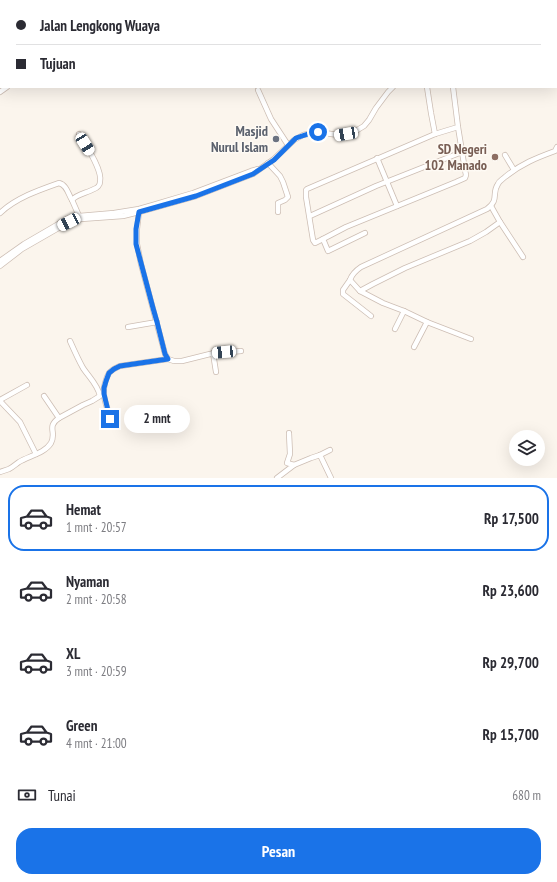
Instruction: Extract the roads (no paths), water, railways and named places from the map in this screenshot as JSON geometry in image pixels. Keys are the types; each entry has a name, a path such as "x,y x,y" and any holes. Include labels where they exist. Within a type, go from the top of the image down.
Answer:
{"street":[{"path":"0,266 4,258 69,222 81,219 123,216 196,196 253,174 278,156 296,138 318,132 338,135 354,132 364,126 392,88"},
{"path":"427,88 435,134"},
{"path":"453,88 458,128 466,170 465,178 346,227 315,243 312,235 306,192 307,189 435,134 458,128"},
{"path":"258,90 271,120 288,145"},
{"path":"72,200 74,197 94,189 100,182 99,172 91,154 79,134"},
{"path":"371,316 343,294 353,274 361,267 473,216 491,206 495,200 497,186 500,181 527,162 556,150"},
{"path":"310,216 387,181 462,152"},
{"path":"505,155 514,170"},
{"path":"377,158 397,206"},
{"path":"268,163 284,182 288,197 278,203 278,212"},
{"path":"0,261 24,244 67,220 79,216 139,209 193,193 260,169"},
{"path":"0,213 12,203 59,183 63,184 67,189 79,216"},
{"path":"491,206 523,257"},
{"path":"139,212 136,229 136,244 165,354 168,359"},
{"path":"360,292 405,268 470,241 500,222"},
{"path":"323,239 328,251 365,233"},
{"path":"350,280 360,292 427,322 471,339"},
{"path":"395,329 404,311"},
{"path":"128,327 157,322"},
{"path":"414,347 427,322"},
{"path":"0,472 10,469 18,462 40,452 50,445 53,435 53,424 59,418 100,396 98,390 83,368 70,341"},
{"path":"110,419 104,394 109,373 114,369 120,366 168,359 182,361 213,354 241,351"},
{"path":"213,354 216,372"},
{"path":"27,385 0,400 20,422 36,454"},
{"path":"44,396 59,418"},
{"path":"289,433 290,454 287,463 294,465"},
{"path":"277,478 294,465 330,450"},
{"path":"320,455 331,478"}],"place":[{"name":"Masjid Nurul Islam","path":"276,139"},
{"name":"SD Negeri 102 Manado","path":"495,157"}]}
